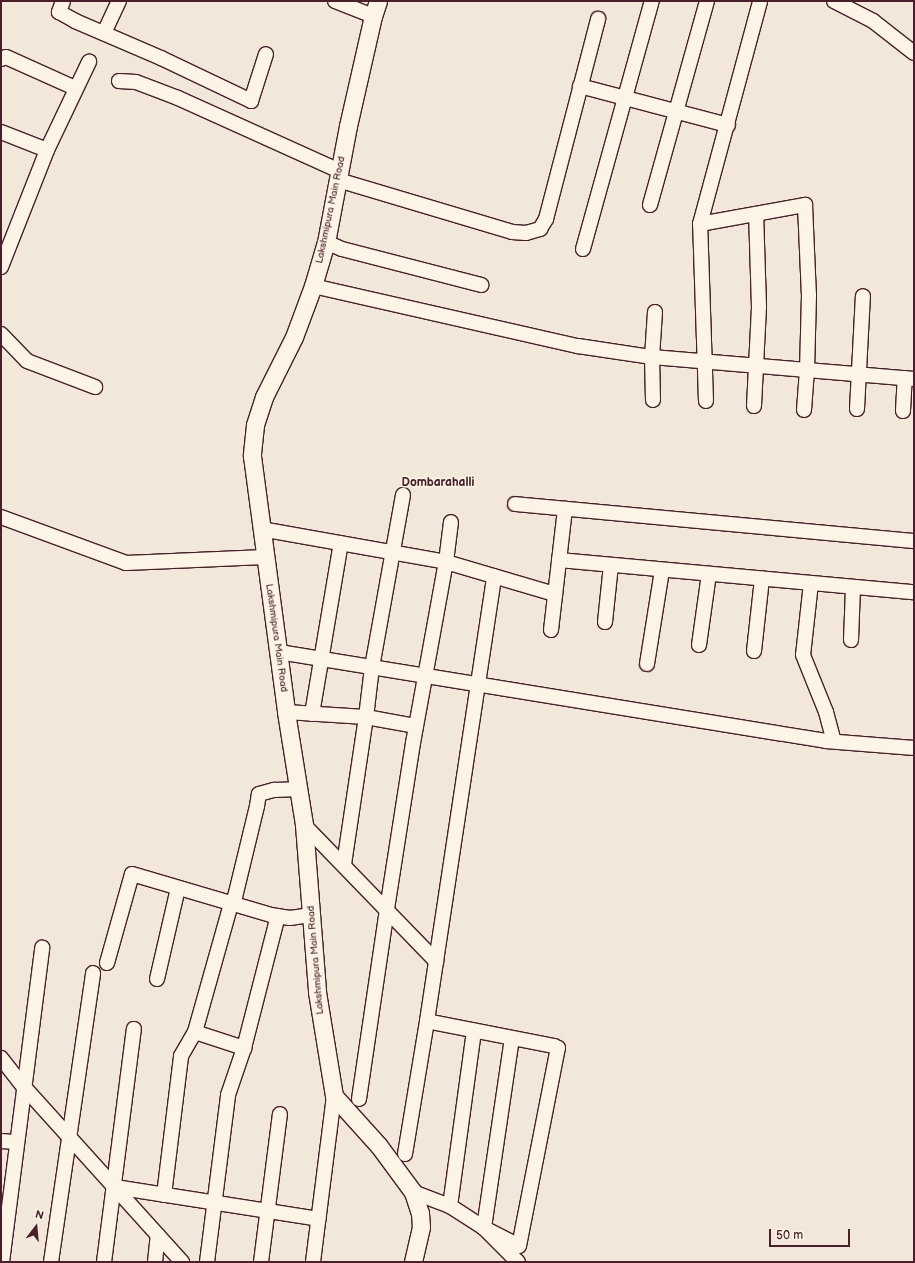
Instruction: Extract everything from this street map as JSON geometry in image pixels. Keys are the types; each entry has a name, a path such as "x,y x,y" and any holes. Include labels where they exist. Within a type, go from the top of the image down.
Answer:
{"main road":[{"name":"Lakshmipura Main Road","path":"334,1096 317,992 304,825 286,712 252,456 255,425 264,397 294,337 313,286 326,242 348,126 376,9"},
{"path":"334,1096 379,1146 413,1192 420,1213 420,1227 413,1262"}],"street":[{"path":"63,1 58,12 251,101 266,54"},
{"path":"104,33 119,1"},
{"path":"335,1 376,9"},
{"path":"583,249 652,1"},
{"path":"650,205 706,1"},
{"path":"706,401 700,224 728,125 760,1"},
{"path":"834,1 873,21 914,53"},
{"path":"119,81 136,82 178,98 339,175 512,232 526,233 540,229 546,219 598,19"},
{"path":"1,59 6,57 75,88"},
{"path":"1,267 47,150 75,88 89,62"},
{"path":"580,86 728,125"},
{"path":"1,132 47,150"},
{"path":"700,224 805,205 809,295 807,370 804,410"},
{"path":"754,406 759,307 756,214"},
{"path":"326,242 342,249 481,285"},
{"path":"313,286 578,346 652,357 910,378 903,411"},
{"path":"857,409 862,296"},
{"path":"653,400 652,357 655,312"},
{"path":"1,334 27,361 95,387"},
{"path":"344,864 372,667 394,552 403,494"},
{"path":"516,504 914,541"},
{"path":"551,630 565,509"},
{"path":"1,517 126,563 265,557"},
{"path":"359,1099 416,726 446,562 451,522"},
{"path":"261,529 446,562 555,594"},
{"path":"312,714 341,543"},
{"path":"559,560 914,592"},
{"path":"605,622 611,565"},
{"path":"647,664 662,570"},
{"path":"699,645 709,574"},
{"path":"405,1154 427,1021 494,576"},
{"path":"754,651 762,578"},
{"path":"811,583 803,655 826,712 834,742"},
{"path":"850,640 853,587"},
{"path":"279,652 834,742 914,748"},
{"path":"286,712 366,717 416,726"},
{"path":"164,1195 182,1056 196,1032 231,904 235,897 258,806 259,794 274,790 299,789"},
{"path":"304,825 344,864 436,961"},
{"path":"107,963 132,874 231,904 278,916 290,918 312,915"},
{"path":"157,979 178,888"},
{"path":"207,1262 228,1095 244,1048 278,916"},
{"path":"2,1262 5,1201 17,1142 42,948"},
{"path":"51,1262 93,973"},
{"path":"413,1192 450,1206 484,1228 519,1246 558,1048 427,1021"},
{"path":"104,1262 115,1188 134,1029"},
{"path":"450,1206 474,1031"},
{"path":"196,1032 244,1048"},
{"path":"484,1228 512,1038"},
{"path":"1,1058 24,1087 182,1262"},
{"path":"313,1262 320,1219 334,1096"},
{"path":"261,1262 280,1114"},
{"path":"1,1141 17,1142"},
{"path":"115,1188 320,1219"},
{"path":"484,1228 518,1262"},
{"path":"155,1262 158,1236"}],"district":[{"name":"Dombarahalli","path":"438,483"}]}
